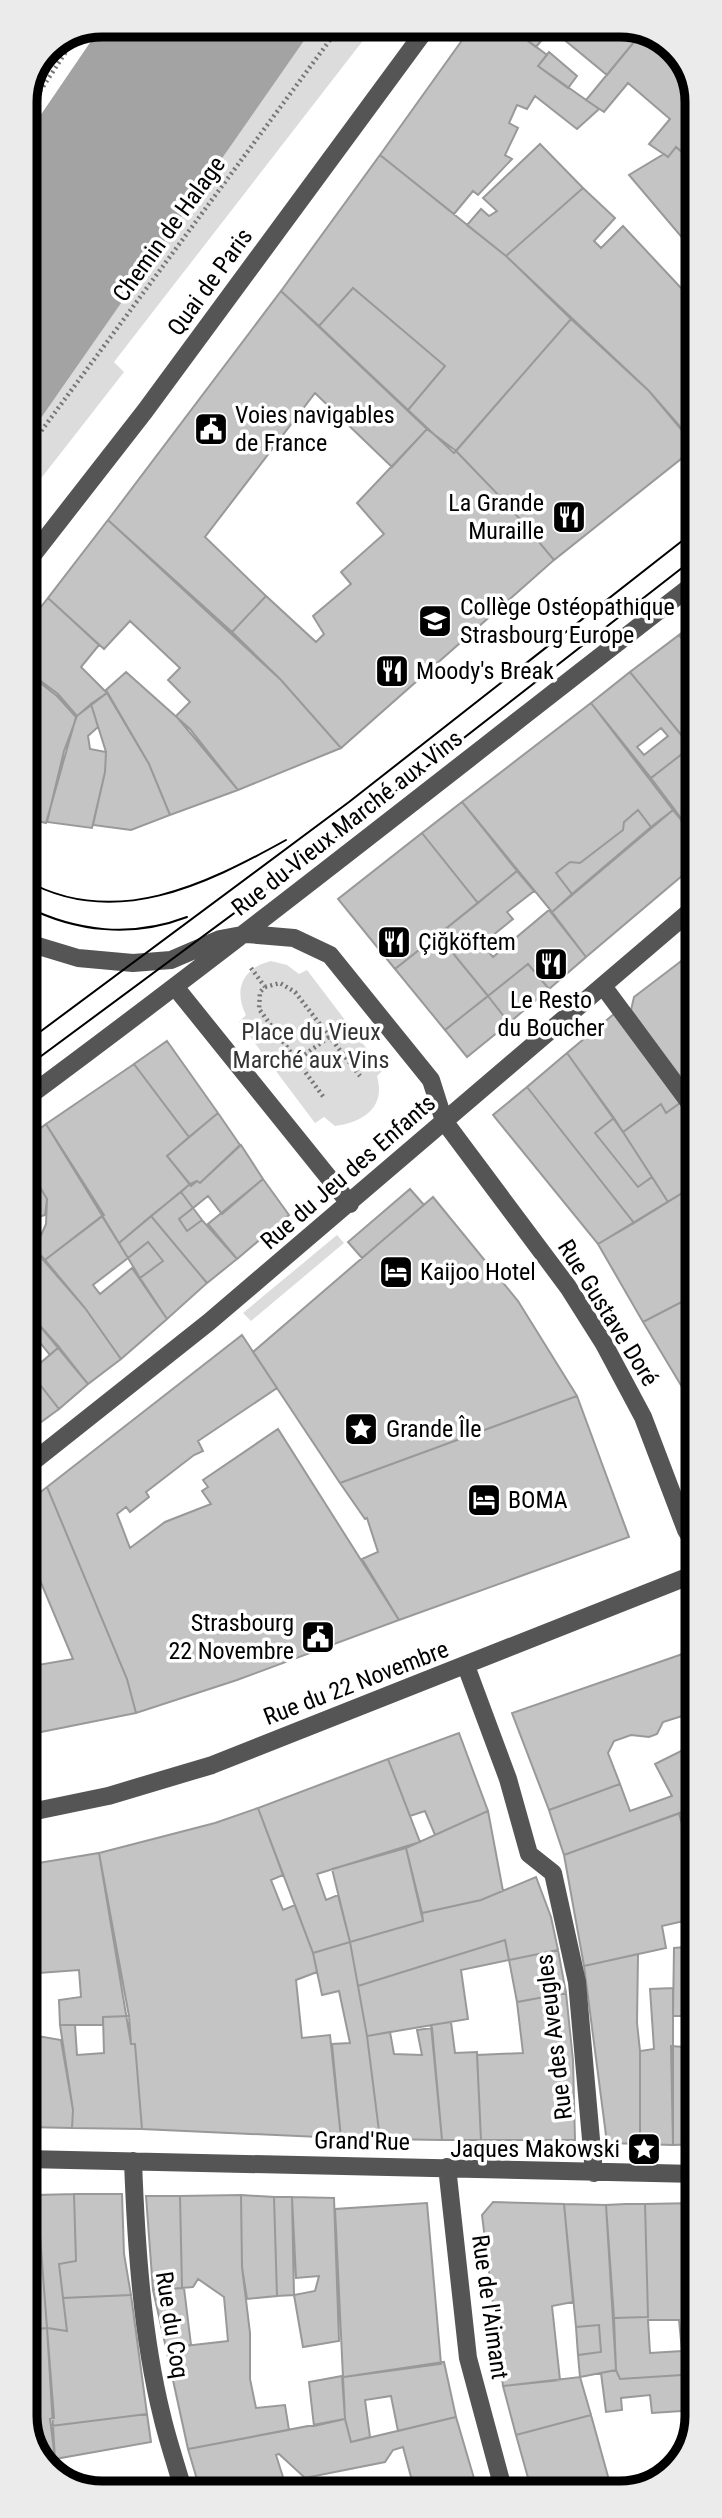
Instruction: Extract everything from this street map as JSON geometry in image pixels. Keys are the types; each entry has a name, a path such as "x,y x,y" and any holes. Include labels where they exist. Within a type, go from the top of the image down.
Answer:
{"street":[{"name":"Quai de Paris","path":"37,550 145,411 420,37"},
{"name":"Rue du Vieux Marché aux Vins","path":"37,1090 247,934 331,864 685,590"},
{"name":"Rue du Jeu des Enfants","path":"37,1458 209,1322 350,1204 685,915"},
{"path":"37,946 78,958 133,962 170,960 220,939 247,934 294,938 330,955 431,1080 444,1121"},
{"path":"603,986 685,1097"},
{"path":"176,988 350,1204"},
{"name":"Rue Gustave Doré","path":"444,1121 568,1287 604,1344 643,1417 685,1530"},
{"name":"Rue du 22 Novembre","path":"37,1811 108,1796 212,1765 685,1578"},
{"name":"Rue des Aveugles","path":"466,1666 508,1779 529,1854 553,1874 577,1982 594,2173"},
{"name":"Grand'Rue","path":"37,2159 685,2174"},
{"name":"Rue du Coq","path":"133,2161 136,2250 159,2400 181,2481"},
{"name":"Rue de l'Aimant","path":"447,2167 468,2358 501,2481"}],"path":[{"name":"Chemin de Halage","path":"37,437 332,37"},
{"path":"38,94 70,46"},
{"path":"252,969 265,987"},
{"path":"325,1099 259,1009 260,992 265,987 280,983 289,987 359,1076"},
{"path":"296,1060 330,1037"}],"green space":[{"path":"307,37 366,37 114,362 124,372 37,484 37,424"},
{"name":"Place du Vieux Marché aux Vins","path":"271,961 287,965 299,974 307,970 383,1070 377,1076 379,1087 375,1104 363,1117 335,1126 324,1117 315,1123 239,1022 246,1015 240,997 243,981 253,969"},
{"path":"337,1235 344,1243 251,1321 243,1313"}],"shaded area":[{"path":"307,37 37,424 37,120 93,38"}],"building":[{"path":"464,37 523,37 547,55 538,66 599,109 577,129 535,96 527,109 517,105 509,123 518,128 505,155 512,159 478,195 473,191 454,214 380,155"},
{"path":"523,37 544,37 536,47"},
{"path":"561,37 636,39 607,75"},
{"path":"636,39 656,48 677,69 684,89 685,154 676,147 668,157 649,144 670,119 628,83 604,112 586,100"},
{"path":"549,52 577,76 568,88 538,66"},
{"path":"540,144 583,188 506,256 467,225 481,209 489,216 497,211 483,198"},
{"path":"676,147 685,155 685,241 629,175 664,154 668,157"},
{"path":"380,155 506,256 571,319 454,453 408,410 445,366 353,288 319,326 281,291"},
{"path":"583,188 615,218 594,241 601,248 623,226 685,292 685,432 649,391 506,256"},
{"path":"353,288 445,366 408,410 319,326"},
{"path":"281,291 427,429 392,467 315,393 205,537 266,596 232,632 108,520"},
{"path":"571,319 649,391 685,434 685,456 554,560 507,504 456,451"},
{"path":"427,429 456,451 507,504 554,560 341,748 281,680 232,632 266,596 316,642 324,634 313,616 351,584 341,572 384,534 357,503"},
{"path":"108,520 281,680 341,748 238,790 176,716 190,702 168,680 180,668 130,621 104,649 48,598"},
{"path":"48,598 99,645 81,667 107,693 77,716 58,694 37,678 37,612"},
{"path":"685,630 685,643 679,635"},
{"path":"679,635 685,643 685,740 630,672"},
{"path":"126,672 190,729 238,790 170,815 149,764 106,690"},
{"path":"630,672 685,740 685,752 651,778 591,703","holes":["661,728 668,736 644,755 637,747"]},
{"path":"37,680 57,696 76,717 46,823 37,821"},
{"path":"107,693 149,764 170,815 131,830 93,825 105,772 106,752 91,704"},
{"path":"591,703 673,810 651,827 638,810 624,822 623,830 580,863 570,862 556,873 572,894 552,912 462,802"},
{"path":"91,704 98,727 88,736 90,749 106,752 105,772 92,828 47,822 64,751 77,716"},
{"path":"685,752 685,823 651,778"},
{"path":"462,802 517,871 478,903 422,833"},
{"path":"638,810 651,827 572,894 556,873 570,862 580,863 623,830 624,822"},
{"path":"673,810 685,825 685,873 586,957 552,912"},
{"path":"422,833 478,903 395,969 338,899"},
{"path":"517,871 534,891 507,912 513,919 482,944 493,957 549,910 586,957 549,989 528,964 488,996 438,935"},
{"path":"438,935 488,996 445,1030 395,969"},
{"path":"685,958 685,1085 631,1010 634,997"},
{"path":"528,964 549,989 509,1023 488,996"},
{"path":"488,996 509,1023 467,1057 445,1030"},
{"path":"614,1014 680,1103 666,1113 661,1104 623,1132 567,1053"},
{"path":"167,1041 218,1113 189,1137 134,1064"},
{"path":"567,1053 614,1118 595,1133 638,1187 652,1177 668,1202 634,1223 527,1087"},
{"path":"134,1064 189,1137 167,1156 190,1184 119,1243 46,1124"},
{"path":"527,1087 634,1223 598,1244 493,1115"},
{"path":"680,1103 685,1111 685,1191 668,1202 623,1132 661,1104 666,1113"},
{"path":"218,1113 240,1145 200,1183 197,1181 191,1186 167,1156"},
{"path":"614,1118 652,1177 638,1187 595,1133"},
{"path":"46,1124 104,1215 45,1260 37,1251 37,1244 46,1224 47,1199 37,1182 37,1131"},
{"path":"241,1145 263,1179 222,1214 208,1196 193,1208 181,1192 190,1184 197,1181 200,1183"},
{"path":"263,1179 289,1215 237,1259 208,1224"},
{"path":"37,1182 47,1199 45,1215 37,1217"},
{"path":"410,1189 424,1205 362,1258 348,1242"},
{"path":"685,1191 685,1300 643,1322 598,1244"},
{"path":"181,1192 193,1208 179,1219 187,1231 202,1220 237,1259 207,1283 151,1216"},
{"name":"BOMA","path":"433,1197 518,1301 577,1396 340,1483 253,1352"},
{"path":"193,1208 202,1220 187,1231 179,1219"},
{"path":"102,1216 128,1258 93,1285 100,1294 132,1268 167,1319 121,1359 85,1308 45,1260"},
{"path":"151,1216 207,1283 167,1319 140,1278 163,1261 148,1242 128,1258 119,1243"},
{"path":"148,1242 163,1261 140,1278 128,1258"},
{"path":"37,1253 85,1308 121,1359 88,1384 37,1322"},
{"path":"685,1300 685,1392 643,1322"},
{"path":"42,1328 59,1347 50,1355 37,1339 37,1332"},
{"path":"242,1335 277,1388 198,1441 203,1451 146,1492 149,1497 130,1512 126,1507 117,1514 130,1548 165,1522 211,1504 202,1491 208,1487 203,1480 278,1429 399,1620 237,1680 136,1713 127,1679 47,1487"},
{"path":"59,1347 88,1384 59,1409 37,1381 37,1366"},
{"path":"37,1381 59,1409 37,1425"},
{"name":"BOMA","path":"577,1396 629,1537 399,1620 362,1559 378,1552 367,1518 365,1519 340,1483"},
{"path":"47,1487 127,1679 136,1713 37,1733 37,1665 73,1659 37,1573 37,1495"},
{"path":"685,1653 685,1726 682,1716 663,1722 657,1734 649,1737 631,1735 614,1741 608,1753 620,1784 549,1810 512,1713"},
{"path":"459,1733 488,1811 435,1835 425,1811 410,1816 388,1759"},
{"path":"685,1749 685,1811 564,1855 549,1810 620,1784 630,1811 672,1796 655,1764"},
{"path":"388,1759 420,1842 317,1874 326,1900 338,1895 350,1942 313,1953 258,1808"},
{"path":"258,1808 283,1875 271,1880 283,1910 295,1905 313,1953 317,1972 296,1980 302,2038 330,2035 341,2138 142,2129 135,2044 131,2044 99,1853 215,1823"},
{"path":"488,1811 503,1891 481,1900 422,1913 406,1848"},
{"path":"685,1811 685,1836 679,1813"},
{"path":"679,1813 685,1836 685,1921 662,1926 666,1948 584,1966 564,1855"},
{"path":"406,1848 423,1921 350,1942 332,1869"},
{"path":"99,1853 129,2016 103,2017 103,2025 60,2025 59,2000 81,1997 79,1970 37,1973 37,1863"},
{"path":"536,1877 551,1917 558,1950 509,1960 505,1940 358,1986 350,1942 423,1921 422,1913 481,1900"},
{"path":"505,1940 509,1960 461,1970 468,2019 367,2036 358,1986"},
{"path":"350,1942 367,2036 380,2139 341,2138 332,2044 350,2043 339,1991 322,1995 313,1953"},
{"path":"685,1947 685,2016 673,2016 674,1948"},
{"path":"558,1950 566,1993 517,2002 509,1960"},
{"path":"638,1954 640,2144 607,2143 584,1966"},
{"path":"673,1988 673,2145 640,2144 640,2051 654,2049 650,1989"},
{"path":"566,1993 573,2060 575,2140 481,2140 477,2055 523,2053 517,2002"},
{"path":"129,2016 131,2044 135,2044 142,2129 72,2128 73,2110 60,2025 75,2025 77,2055 104,2053 103,2017"},
{"path":"451,2022 455,2053 477,2052 481,2140 442,2140 431,2025"},
{"path":"432,2028 442,2140 380,2139 367,2036 390,2032 394,2054 422,2055 417,2030"},
{"path":"37,2036 61,2040 73,2110 72,2128 37,2127"},
{"path":"671,2046 685,2047 685,2144 673,2145"},
{"path":"74,2194 76,2261 59,2264 67,2331 47,2328 37,2195"},
{"path":"74,2194 122,2194 124,2254 131,2295 63,2298 59,2264 76,2261"},
{"path":"37,2195 47,2328 37,2329"},
{"path":"241,2195 242,2267 250,2333 250,2379 256,2408 285,2405 289,2430 188,2449 166,2348 228,2341 224,2297 198,2279 193,2287 182,2288 180,2196"},
{"path":"241,2195 274,2197 277,2296 247,2299 242,2267"},
{"path":"146,2196 180,2196 182,2288 153,2290"},
{"path":"274,2197 292,2197 294,2295 277,2296"},
{"path":"292,2197 334,2198 339,2341 303,2347 294,2295 315,2291 319,2276 296,2278"},
{"path":"493,2202 564,2204 573,2302 552,2306 560,2380 503,2386 482,2215"},
{"path":"427,2203 441,2364 343,2377 335,2209"},
{"path":"685,2203 685,2375 620,2379 616,2370 614,2318 648,2317 645,2204","holes":["648,2320 679,2320 682,2351 650,2353"]},
{"path":"564,2204 606,2205 616,2370 580,2377 578,2355 601,2352 599,2325 576,2327"},
{"path":"645,2204 648,2317 614,2318 606,2205"},
{"path":"184,2288 191,2345 166,2348 153,2290"},
{"path":"131,2295 147,2414 51,2426 50,2419 54,2418 47,2328 67,2331 63,2298"},
{"path":"599,2325 601,2352 578,2355 576,2327"},
{"path":"47,2328 53,2459 45,2449 38,2429 37,2329"},
{"path":"444,2362 456,2417 398,2431 391,2396 365,2400 370,2437 351,2442 345,2419 343,2377"},
{"path":"616,2370 620,2379 685,2375 685,2411 652,2413 650,2395 621,2398 622,2410 606,2412 601,2373"},
{"path":"342,2376 345,2419 314,2426 309,2382"},
{"path":"580,2377 591,2415 516,2435 503,2386"},
{"path":"147,2414 151,2442 55,2459 51,2426"},
{"path":"591,2415 609,2480 529,2481 516,2435"},
{"path":"456,2417 475,2481 412,2481 403,2447 393,2450 385,2462 305,2478 279,2454 276,2455 284,2481 197,2481 188,2449 345,2419 351,2442"}],"tram line":[{"path":"37,1034 349,802 685,539"},
{"path":"37,1059 329,843 685,566"},
{"path":"37,885 58,894 92,901 125,901 158,896 224,872 286,840"},
{"path":"37,912 64,922 125,930 166,924 187,917"}],"place":[{"name":"Voies navigables de France","path":"211,429"},
{"name":"La Grande Muraille","path":"569,517"},
{"name":"Collège Ostéopathique Strasbourg Europe","path":"435,621"},
{"name":"Moody's Break","path":"392,671"},
{"name":"Çiğköftem","path":"394,942"},
{"name":"Le Resto du Boucher","path":"551,964"},
{"name":"Kaijoo Hotel","path":"396,1272"},
{"name":"Grande Île","path":"361,1429"},
{"name":"BOMA","path":"484,1500"},
{"name":"Strasbourg 22 Novembre","path":"318,1637"},
{"name":"Jaques Makowski","path":"644,2149"}]}
